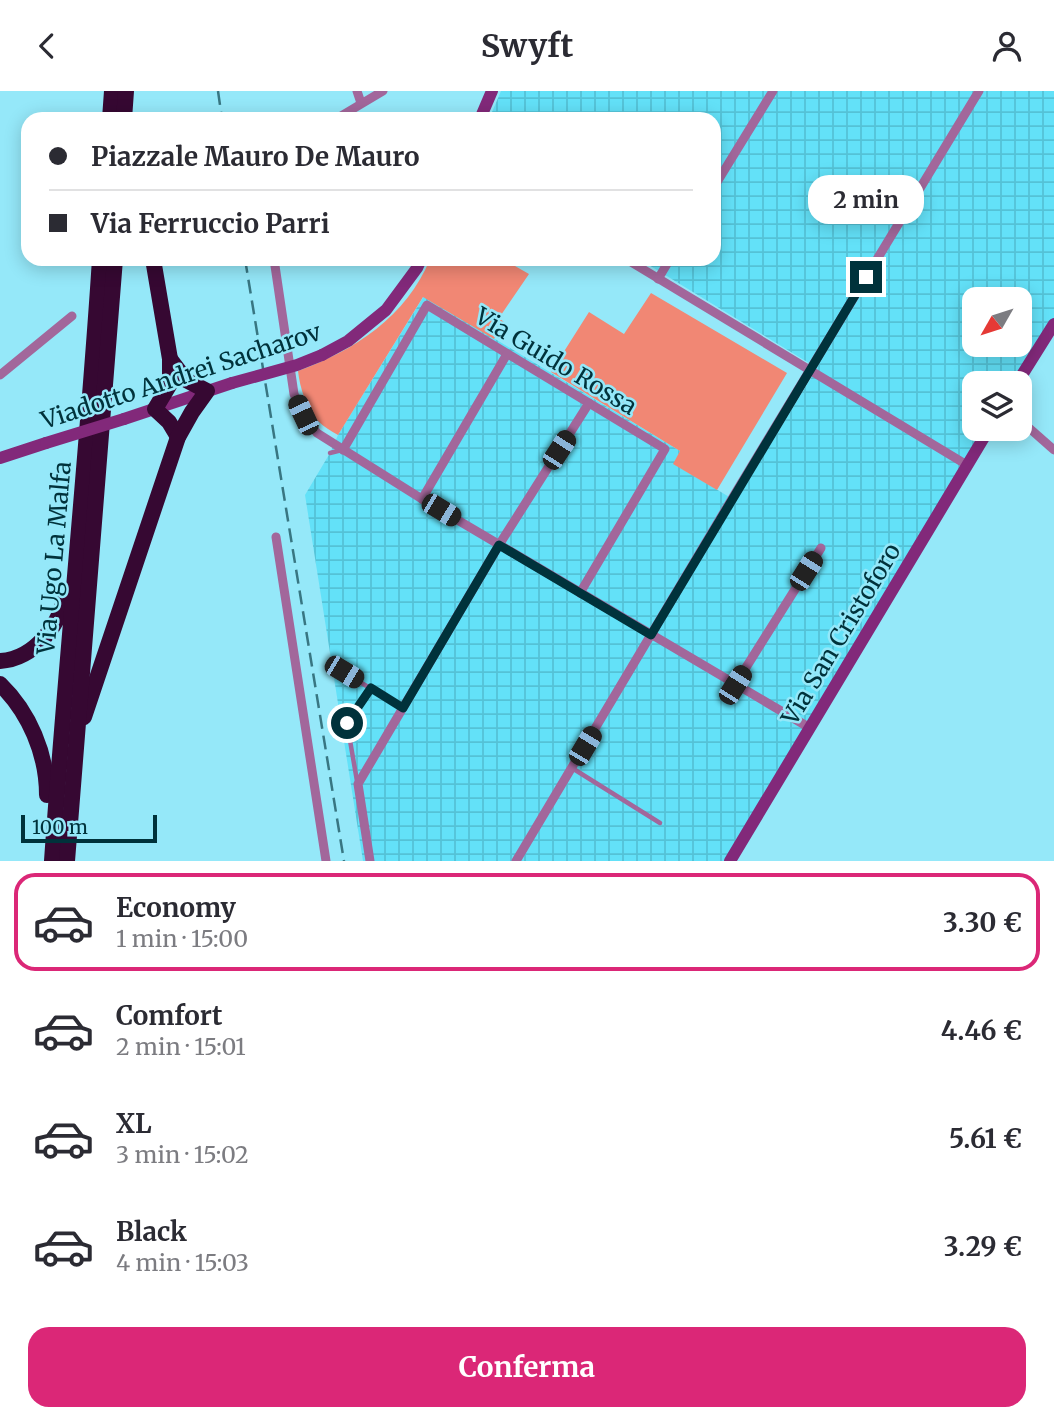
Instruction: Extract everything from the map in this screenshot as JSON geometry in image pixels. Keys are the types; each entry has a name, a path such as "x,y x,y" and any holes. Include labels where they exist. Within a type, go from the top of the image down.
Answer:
{"highway":[{"path":"110,112 112,91"},
{"path":"124,112 126,91"},
{"path":"134,91 134,112"},
{"name":"Via Ugo La Malfa","path":"50,861 99,266"},
{"name":"Via Ugo La Malfa","path":"67,861 113,266"},
{"path":"154,266 170,359 170,384 155,408 169,422 178,437"},
{"path":"76,738 178,437 208,391 186,380 170,359"},
{"path":"0,661 11,660 40,644 59,615 65,597 73,526 83,481"},
{"path":"0,684 29,723 40,748 47,776 50,861"}],"street":[{"path":"357,91 361,103"},
{"path":"347,112 383,91"},
{"path":"483,112 492,91"},
{"path":"721,176 773,91"},
{"path":"516,861 979,91"},
{"path":"275,266 294,394 303,415 317,433 422,499 810,728"},
{"name":"Viadotto Andrei Sacharov","path":"0,458 322,355 348,341 386,310 418,266"},
{"path":"637,266 967,465"},
{"path":"658,279 666,266"},
{"name":"Via Guido Rossa","path":"343,450 427,305 664,449 580,593"},
{"path":"0,375 72,316"},
{"path":"1025,371 1054,324"},
{"path":"422,499 507,354"},
{"path":"370,861 358,784 499,545 589,403"},
{"path":"1032,431 1054,450"},
{"name":"Via San Cristoforo","path":"730,861 982,441"},
{"path":"275,537 326,861"},
{"path":"735,685 821,548"}],"lane":[{"path":"330,453 343,450"},
{"path":"344,672 403,708"},
{"path":"358,784 347,723 371,688"},
{"path":"572,768 660,823"}],"shaded area":[{"path":"501,91 1054,91 1054,318 1032,355 1032,287 962,287 962,357 1031,357 1022,371 962,371 962,441 980,441 724,861 363,861 305,495 338,435 424,296 680,451 674,464 736,501 817,368 650,266 721,266 721,112 492,112"},
{"path":"426,266 515,266 529,274 499,318 504,322 494,339 423,297 338,435 320,423 310,410 298,371 339,353 376,329 408,298"},
{"path":"651,293 787,373 717,490 673,464 680,451 551,372 589,312 624,334"}],"railway":[{"path":"218,91 221,112"},
{"path":"246,266 344,861"}],"route":[{"path":"347,723 371,688 403,708 499,545 651,635 866,277"}]}
